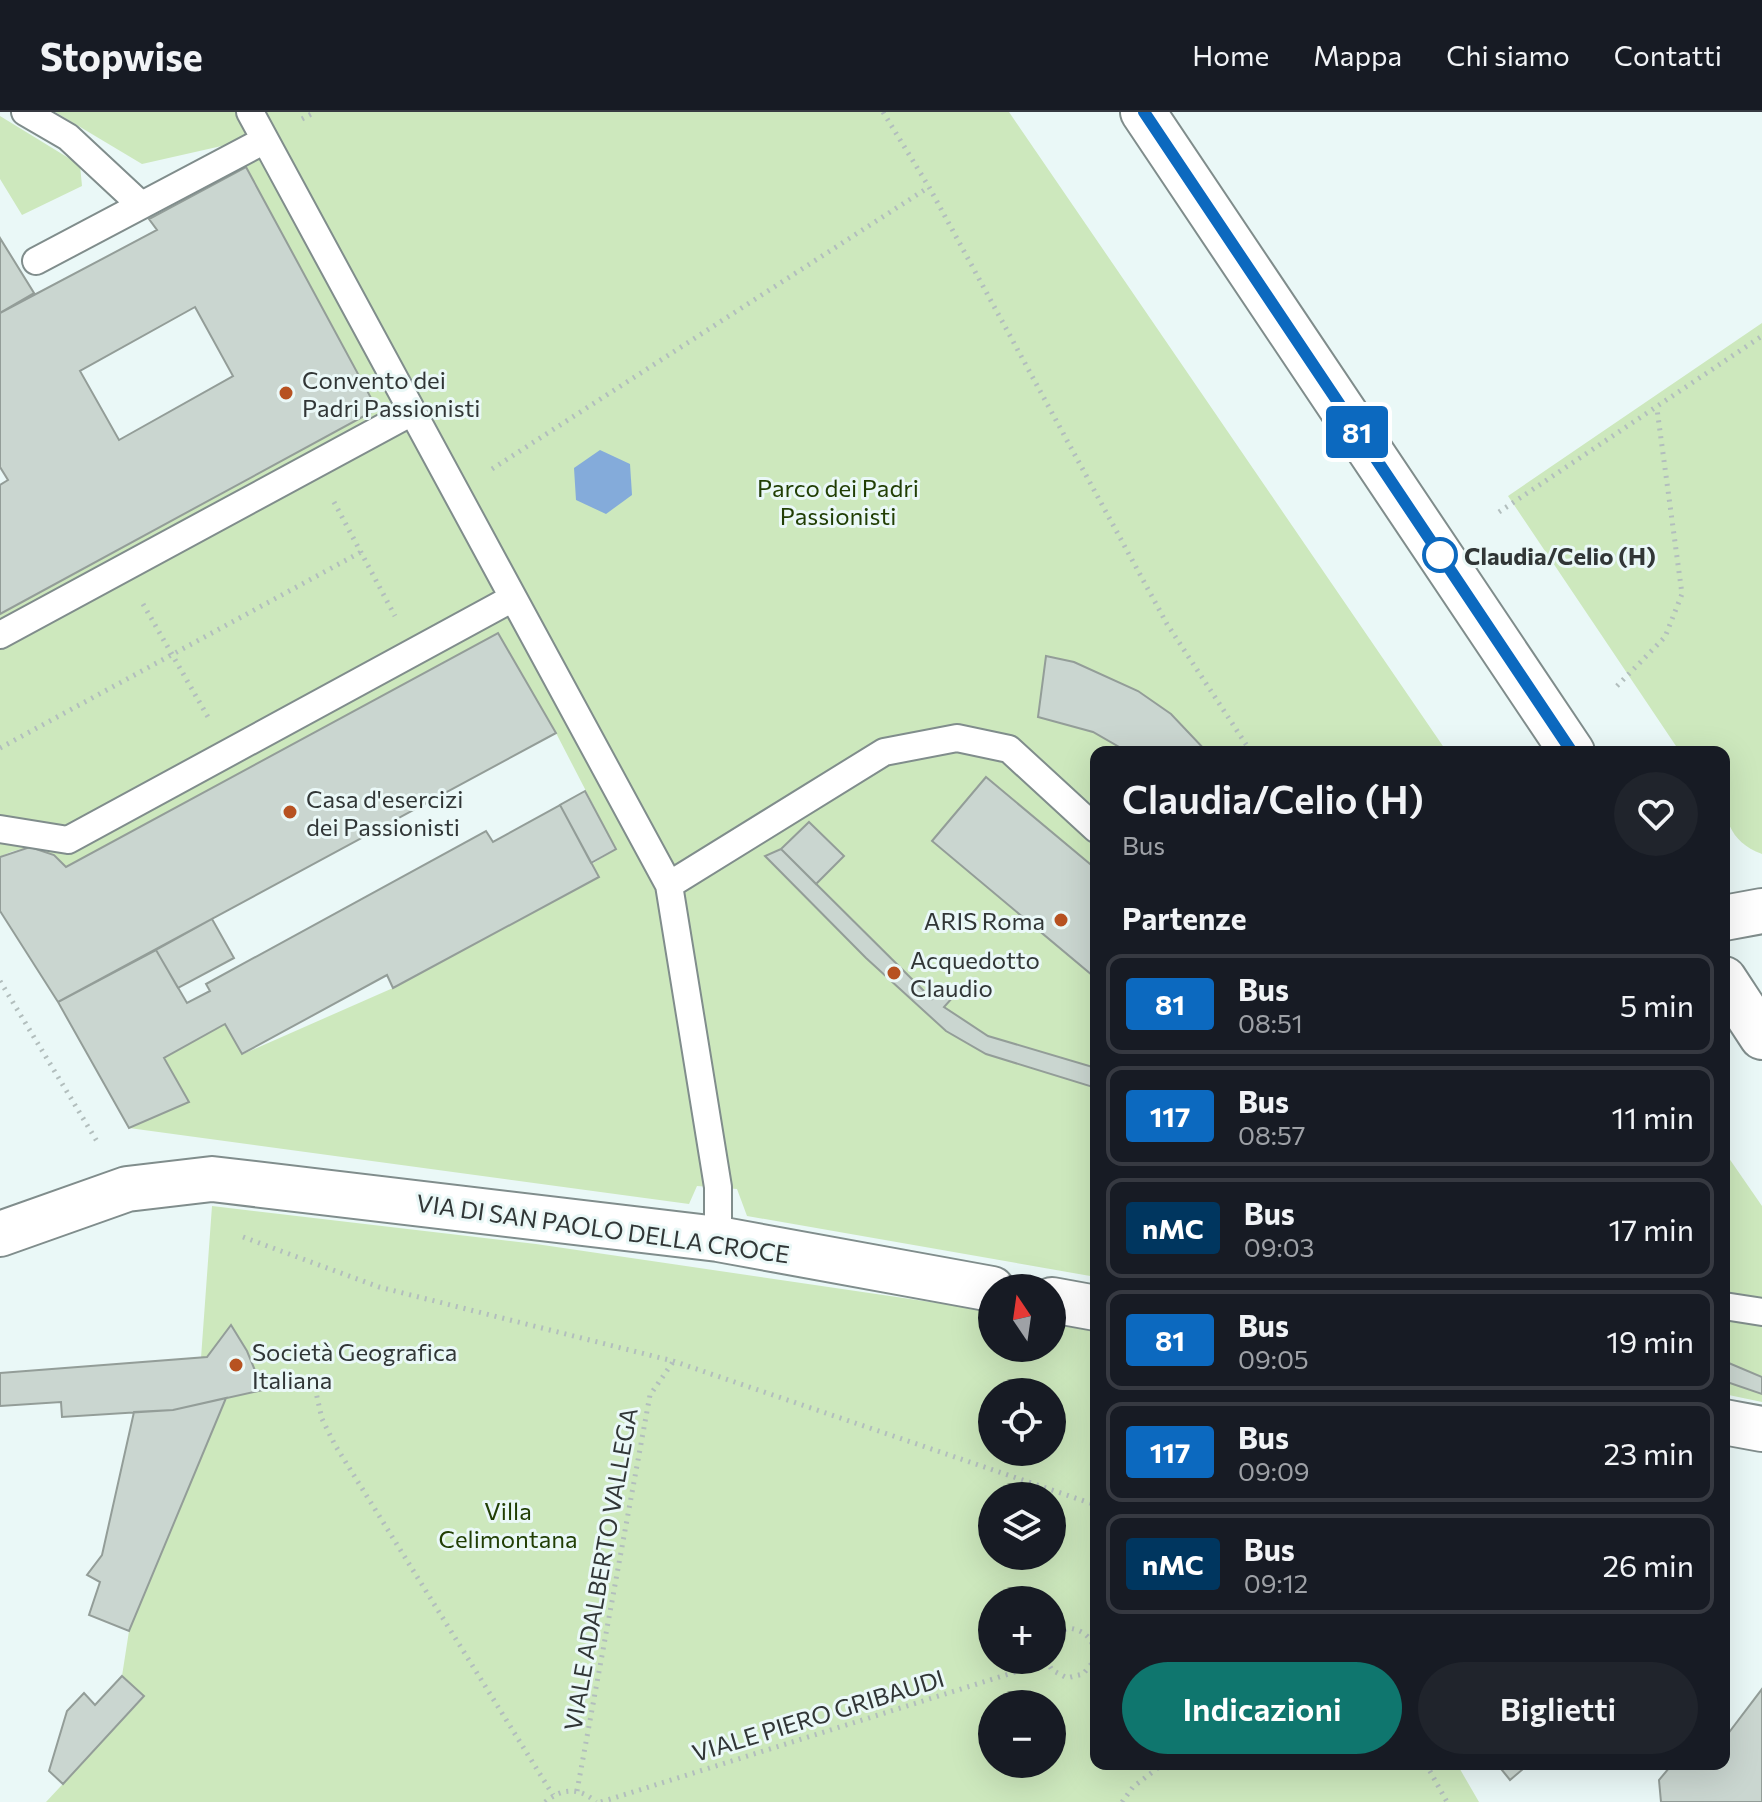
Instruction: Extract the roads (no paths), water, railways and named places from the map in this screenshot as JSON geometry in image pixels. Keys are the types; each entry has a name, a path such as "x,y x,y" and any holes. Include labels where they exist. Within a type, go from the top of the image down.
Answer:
{"street":[{"path":"1143,112 1568,746"},
{"path":"1730,917 1762,911"},
{"path":"1730,988 1762,1037"},
{"name":"VIA DI SAN PAOLO DELLA CROCE","path":"0,1234 127,1189 212,1179 718,1239 978,1286"},
{"path":"1066,1303 1090,1307"},
{"path":"1730,1423 1762,1429"}],"lane":[{"path":"25,112 68,137 141,205"},
{"path":"250,112 669,885 718,1187 718,1239"},
{"path":"36,261 265,140"},
{"path":"0,635 412,412"},
{"path":"0,829 68,840 513,598"},
{"path":"669,885 884,752 957,738 1009,749 1090,823"},
{"path":"1730,1307 1762,1312"}],"water":[{"path":"600,450 630,464 632,495 606,514 576,500 574,468"}],"place":[{"name":"Convento dei Padri Passionisti","path":"286,393"},
{"name":"Claudia/Celio (H)","path":"1440,555"},
{"name":"Casa d'esercizi dei Passionisti","path":"290,812"},
{"name":"ARIS Roma","path":"1061,920"},
{"name":"Acquedotto Claudio","path":"894,973"},
{"name":"Società Geografica Italiana","path":"236,1365"}],"park label":[{"name":"Parco dei Padri Passionisti","path":"838,501"},
{"name":"Villa Celimontana","path":"508,1524"}]}
